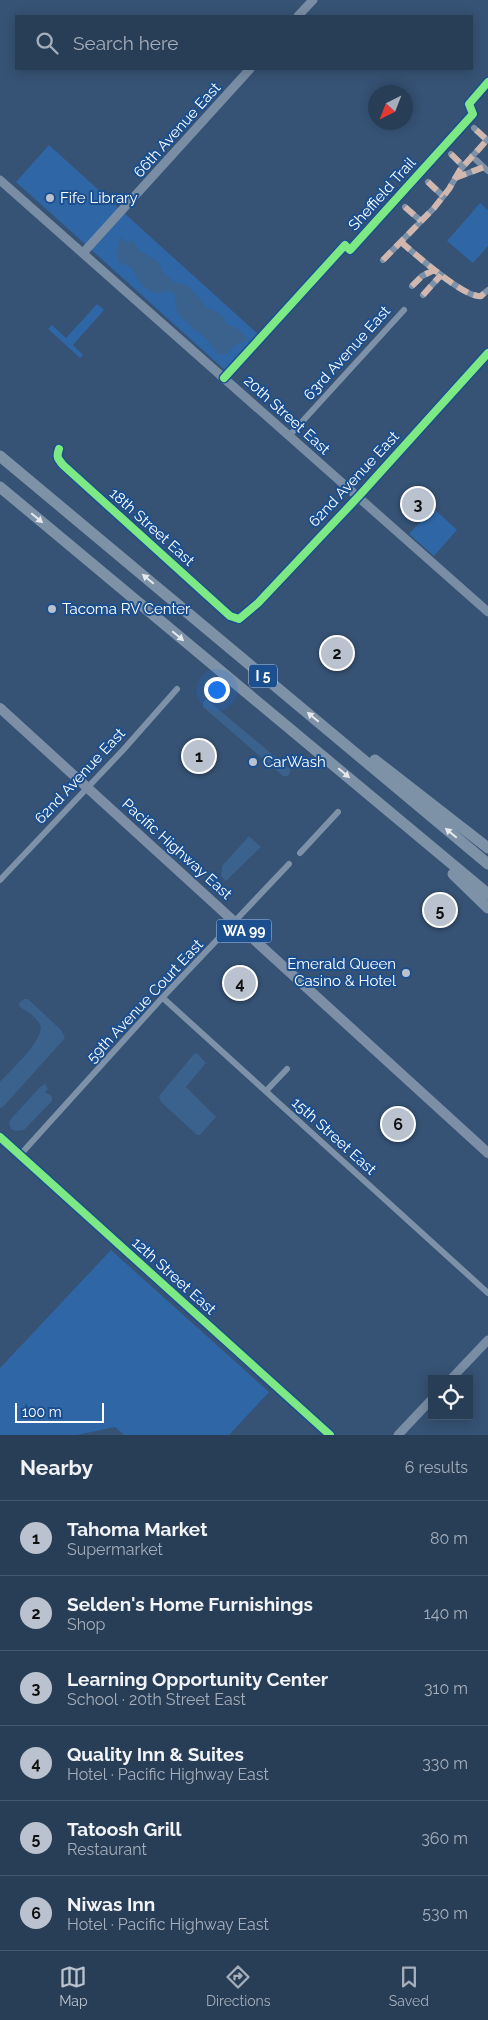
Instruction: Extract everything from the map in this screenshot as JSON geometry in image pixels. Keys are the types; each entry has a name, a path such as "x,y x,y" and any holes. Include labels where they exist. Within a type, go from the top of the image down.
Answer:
{"highway":[{"name":"I 5","path":"0,456 488,864"},
{"name":"I 5","path":"0,487 488,894"},
{"path":"331,732 372,758 488,848"},
{"path":"371,795 488,908"}],"main road":[{"path":"299,15 312,0"},
{"name":"66th Avenue East","path":"82,253 249,70"},
{"name":"20th Street East","path":"0,180 488,612"},
{"name":"Pacific Highway East","path":"0,708 488,1153"},
{"name":"12th Street East","path":"0,1137 330,1435"},
{"path":"455,1375 488,1340"},
{"path":"398,1435 428,1403"}],"street":[{"path":"383,260 443,196 463,166 487,140 474,128"},
{"path":"450,154 463,166"},
{"path":"472,156 486,169"},
{"path":"456,178 486,169"},
{"path":"428,182 443,196"},
{"path":"405,208 421,221"},
{"path":"401,242 434,270 473,296 481,296 488,290"},
{"path":"412,286 422,276 434,270"},
{"path":"423,295 441,275"},
{"name":"63rd Avenue East","path":"289,436 404,310"},
{"name":"62nd Avenue East","path":"237,619 251,610 358,497 488,353"},
{"name":"18th Street East","path":"59,449 57,455 63,465 231,617 237,619"},
{"name":"62nd Avenue East","path":"0,880 177,689"},
{"path":"300,853 338,812"},
{"name":"59th Avenue Court East","path":"20,1155 162,998 236,923 289,864"},
{"name":"15th Street East","path":"162,998 488,1293"},
{"path":"266,1092 288,1068"}],"shaded area":[{"path":"49,145 259,335 226,371 16,182"},
{"path":"480,203 488,210 488,246 473,263 447,241"},
{"path":"121,237 126,242 132,240 139,250 158,262 165,274 174,282 189,286 206,307 219,313 228,325 235,327 246,336 246,340 232,347 227,354 218,354 204,337 177,313 175,295 171,291 157,293 148,290 141,284 131,267 119,262 116,253"},
{"path":"97,304 104,310 73,345 83,355 80,358 48,329 52,325 66,338"},
{"path":"433,508 457,530 434,556 409,534"},
{"path":"206,699 291,770 288,776 283,776 203,707 203,702"},
{"path":"249,836 261,847 226,881 221,876 222,866"},
{"path":"24,999 28,999 61,1030 65,1038 3,1107 0,1108 0,1082 32,1046 38,1038 40,1031 40,1025 36,1019 19,1006 19,1003"},
{"path":"197,1053 206,1063 186,1087 216,1117 200,1135 197,1135 161,1102 159,1096 194,1054"},
{"path":"45,1084 48,1089 45,1092 52,1096 52,1101 24,1130 15,1131 11,1129 9,1122 11,1119 39,1088"},
{"path":"111,1250 269,1392 229,1435 124,1435 115,1427 77,1435 0,1435 0,1368"}],"marked path":[{"path":"383,260 434,208 449,189 460,170 487,140 474,128"},
{"path":"451,154 463,166"},
{"path":"455,178 484,167"},
{"path":"428,182 443,196"},
{"path":"405,207 421,221"},
{"path":"401,242 440,274 464,290 481,296 488,290"},
{"path":"412,286 422,276 434,270"},
{"path":"423,295 441,275"}],"cycle path":[{"name":"Sheffield Trail","path":"224,378 345,245 350,250 473,114 469,104 488,82"},
{"path":"59,449 58,458 63,465 230,616 239,619 258,603 358,497 488,353"},
{"path":"0,1137 330,1435"}],"place":[{"name":"Fife Library","path":"50,198"},
{"name":"Learning Opportunity Center","path":"418,504"},
{"name":"Tacoma RV Center","path":"52,609"},
{"name":"Selden's Home Furnishings","path":"337,653"},
{"name":"Tahoma Market","path":"199,756"},
{"name":"CarWash","path":"253,762"},
{"name":"Tatoosh Grill","path":"440,910"},
{"name":"Emerald Queen Casino & Hotel","path":"406,973"},
{"name":"Quality Inn & Suites","path":"240,983"},
{"name":"Niwas Inn","path":"398,1124"}]}
